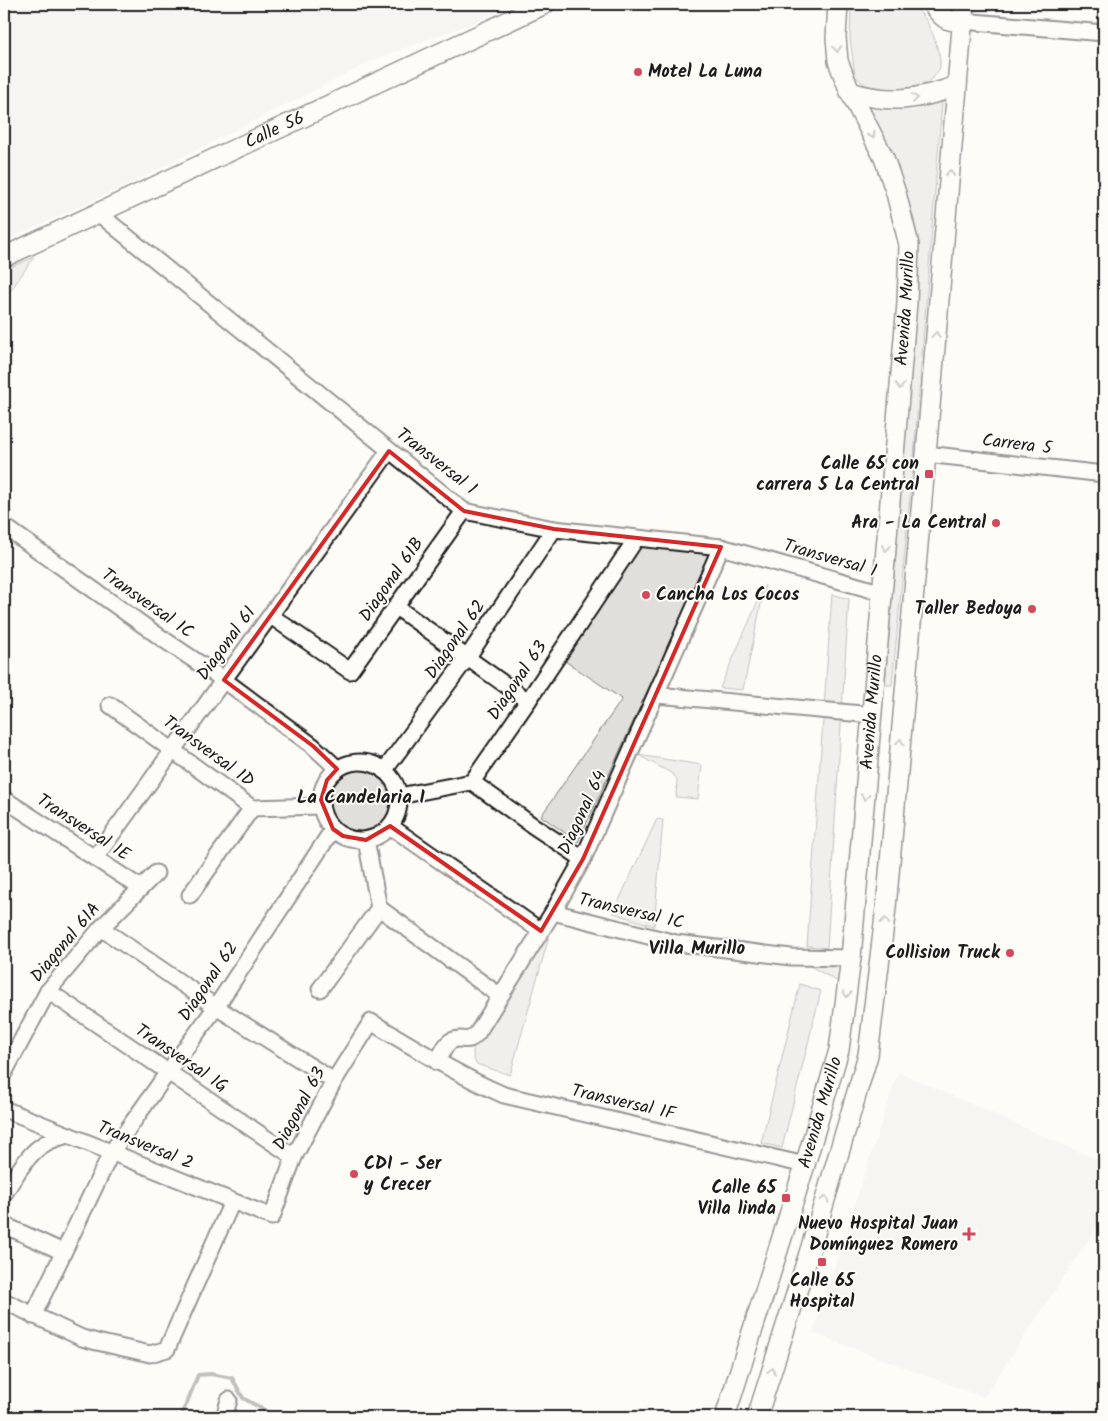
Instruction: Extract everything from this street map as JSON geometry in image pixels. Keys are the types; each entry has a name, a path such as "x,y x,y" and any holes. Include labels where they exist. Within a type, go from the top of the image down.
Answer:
{"main road":[{"name":"Calle 56","path":"4,257 545,4"},
{"name":"Avenida Murillo","path":"725,1417 805,1166 839,1050 851,958 907,303 909,245 896,193 884,158 850,92 838,61 836,37 838,4"},
{"path":"932,4 943,18 951,22 963,12"},
{"name":"Avenida Murillo","path":"757,1417 811,1247 868,1055 884,927 963,12"},
{"path":"850,92 883,99 912,99 957,86"},
{"path":"875,691 905,694"}],"street":[{"path":"963,12 1104,33"},
{"name":"Transversal 1","path":"98,213 464,511 554,529 721,547 883,593"},
{"name":"Diagonal 61","path":"95,858 390,450"},
{"name":"Carrera 5","path":"926,454 1104,474"},
{"name":"Diagonal 61B","path":"271,616 350,671 464,511"},
{"name":"Transversal 1C","path":"4,526 224,680 313,746 338,769"},
{"name":"Diagonal 62","path":"384,771 467,658 554,529"},
{"name":"Diagonal 63","path":"472,782 636,539"},
{"name":"Diagonal 64","path":"437,1062 451,1041 468,1041 473,1038 553,912 583,859 721,547"},
{"path":"396,608 528,701"},
{"path":"657,695 873,715"},
{"name":"Transversal 1D","path":"110,705 252,808 321,806"},
{"path":"364,762 375,765 384,771 396,786 399,796 399,807 396,817 390,826 383,833 366,840 354,840 342,836 332,829 326,820 321,806 327,780 338,769 353,763 364,762"},
{"path":"399,796 472,782 583,859"},
{"name":"Transversal 1E","path":"4,799 141,888"},
{"path":"190,895 252,808"},
{"path":"390,826 541,931"},
{"name":"Diagonal 62","path":"33,1316 111,1153 216,1007 332,829"},
{"path":"366,840 379,908 500,996"},
{"name":"Diagonal 61A","path":"4,1073 48,991 101,928 156,873"},
{"path":"320,989 379,908"},
{"name":"Transversal 1C","path":"553,912 676,943 791,957 851,958"},
{"path":"101,928 216,1007 334,1081"},
{"name":"Transversal 1G","path":"48,991 294,1157"},
{"name":"Diagonal 63","path":"272,1218 294,1157 334,1081 371,1022 437,1062"},
{"name":"Transversal 1F","path":"437,1062 504,1095 805,1166"},
{"name":"Transversal 2","path":"4,1109 272,1218"},
{"path":"4,1194 27,1160 43,1144 68,1135"},
{"path":"4,1301 82,1338 150,1354 167,1349 232,1202"},
{"path":"4,1224 63,1252"},
{"path":"224,1417 229,1400"}],"highlighted area":[{"path":"389,451 464,511 554,529 721,547 583,859 541,931 390,826 366,840 343,836 333,829 321,800 327,780 337,769 313,746 224,680"}],"shaded area":[{"path":"4,4 515,4 483,19 376,59 127,185 4,241"},
{"path":"851,4 913,4 926,20 934,37 940,58 940,68 933,78 915,90 883,92 865,85 855,76 850,39"},
{"path":"942,102 914,456 892,685 885,685 919,254 914,219 909,202 889,153 866,107 889,109"},
{"path":"34,257 4,300 4,270"},
{"path":"636,545 710,554 578,842 541,816 622,699 559,657"},
{"path":"765,585 743,690 720,688"},
{"path":"832,594 849,599 827,948 807,946"},
{"path":"638,755 702,765 698,799 676,797 677,779 671,773"},
{"path":"359,770 371,773 381,779 387,789 390,801 387,813 381,823 371,829 359,832 347,829 337,823 331,813 328,801 331,789 337,779 347,773"},
{"path":"657,819 663,820 654,926 613,913"},
{"path":"552,926 510,1075 476,1064 473,1052 476,1040"},
{"path":"799,960 845,965 842,984"},
{"path":"800,984 821,991 782,1148 761,1143"},
{"name":"Nuevo Hospital Juan Domínguez Romero","path":"898,1072 1104,1163 1104,1216 984,1397 813,1333"}],"waterway":[{"path":"181,1417 198,1375 211,1374 232,1378 243,1398 273,1417"}],"place":[{"name":"Motel La Luna","path":"638,72"},
{"name":"Calle 65 con carrera 5 La Central","path":"929,474"},
{"name":"Ara - La Central","path":"996,523"},
{"name":"Cancha Los Cocos","path":"646,595"},
{"name":"Taller Bedoya","path":"1032,609"},
{"name":"Collision Truck","path":"1010,953"},
{"name":"CDI - Ser y Crecer","path":"354,1174"},
{"name":"Calle 65 Villa linda","path":"786,1198"},
{"name":"Nuevo Hospital Juan Domínguez Romero","path":"969,1234"},
{"name":"Calle 65 Hospital","path":"822,1262"}],"district":[{"name":"La Candelaria I","path":"361,798"},
{"name":"Villa Murillo","path":"697,949"}]}
